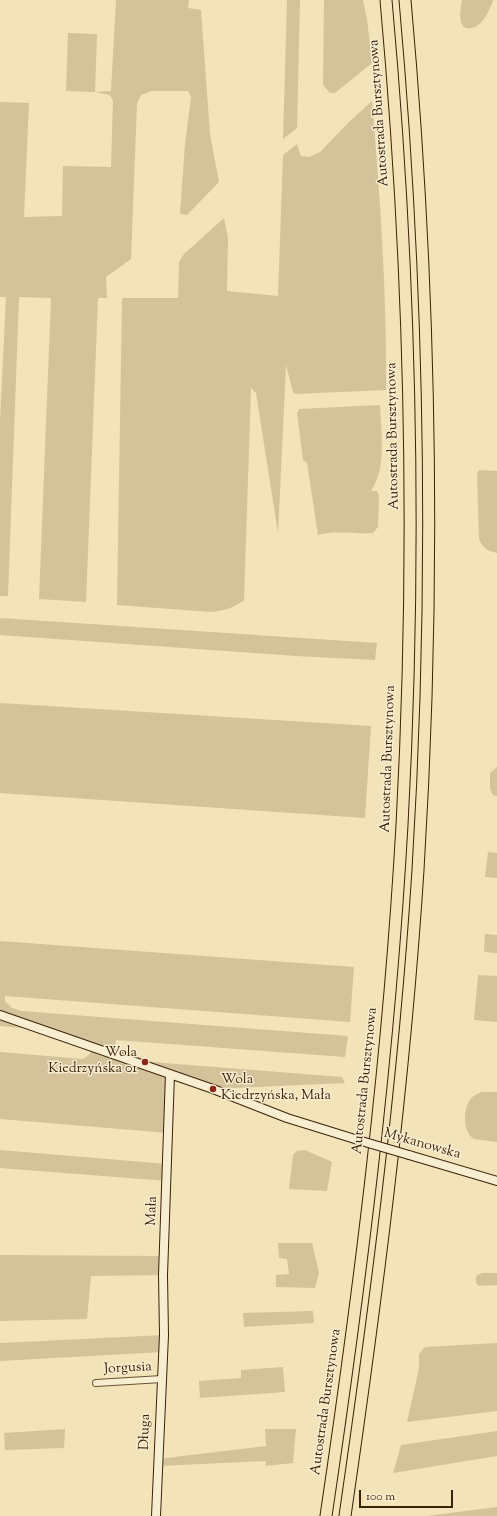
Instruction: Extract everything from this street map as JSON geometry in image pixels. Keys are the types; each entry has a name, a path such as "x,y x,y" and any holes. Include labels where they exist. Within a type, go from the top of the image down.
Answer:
{"highway":[{"name":"Autostrada Bursztynowa","path":"326,1516 357,1294 379,1105 395,931 405,751 410,541 409,383 400,182 386,0"},
{"path":"345,1516 378,1278 398,1112 414,932 425,736 429,535 425,290 416,141 405,0"}],"main road":[{"name":"Mykanowska","path":"0,1015 170,1074 287,1118 497,1181"},
{"name":"Mała","path":"163,1348 168,1089 170,1074"},
{"name":"Długa","path":"156,1516 163,1348"}],"street":[{"name":"Jorgusia","path":"96,1383 162,1380"}],"shaded area":[{"path":"116,0 189,0 188,8 201,10 210,134 219,182 187,215 180,214 185,144 191,97 188,91 152,91 141,95 137,104 131,259 106,277 107,298 98,298 86,602 39,599 51,298 19,297 8,596 0,596 0,420 6,297 0,297 0,102 29,103 24,217 62,216 63,166 111,167 113,101 110,95 95,92 111,91"},
{"path":"287,0 300,0 297,128 283,139"},
{"path":"324,0 363,0 367,19 372,63 335,93 330,93 323,85"},
{"path":"462,0 493,0 490,9 481,23 472,28 467,28 460,20"},
{"path":"68,33 97,34 95,92 66,91"},
{"path":"372,101 382,246 386,390 295,394 293,392 286,365 278,533 256,393 251,388 244,600 228,609 211,612 117,605 122,298 178,298 179,262 184,254 224,218 228,238 227,291 278,296 283,155 297,144 301,156 309,157 320,152"},
{"path":"380,405 382,438 381,461 376,482 371,491 377,491 379,495 378,527 373,533 338,532 318,535 307,463 303,460 297,413 299,409"},
{"path":"479,470 497,471 497,553 486,549 479,539 477,474"},
{"path":"0,618 377,643 375,660 296,656 0,635"},
{"path":"0,703 371,726 365,818 0,793"},
{"path":"497,767 497,796 493,795 490,789 490,773"},
{"path":"488,852 497,853 497,878 485,877"},
{"path":"485,934 497,935 497,953 484,952"},
{"path":"0,941 354,967 350,1022 5,996 5,1001 12,1008 21,1011 348,1036 345,1057 116,1040 115,1048 152,1062 342,1077 345,1083 213,1089 170,1075 168,1133 0,1119 0,1052 83,1059 90,1054 92,1048 43,1030 0,1026"},
{"path":"478,975 497,976 497,1022 474,1020"},
{"path":"482,1092 497,1092 497,1142 474,1139 470,1136 466,1127 465,1116 469,1101 473,1096"},
{"path":"0,1150 167,1164 167,1181 0,1168"},
{"path":"305,1150 332,1162 327,1191 289,1189 293,1155 297,1151"},
{"path":"278,1243 312,1243 319,1273 315,1288 276,1287 276,1275 289,1274 287,1259 279,1258"},
{"path":"0,1255 165,1256 163,1275 91,1276 87,1319 0,1321"},
{"path":"482,1273 497,1273 497,1285 479,1286 476,1283 476,1276"},
{"path":"313,1311 314,1323 244,1327 243,1313"},
{"path":"164,1335 163,1352 0,1361 0,1343"},
{"path":"497,1343 497,1411 407,1422 419,1368 419,1354 425,1347"},
{"path":"283,1367 285,1392 200,1398 199,1381 241,1378 241,1370"},
{"path":"65,1429 64,1448 5,1450 4,1433"},
{"path":"265,1429 296,1429 293,1463 265,1466 266,1461 158,1466 158,1459 266,1446"},
{"path":"497,1431 497,1456 393,1473 401,1445"},
{"path":"497,1507 497,1516 427,1516"}],"place":[{"name":"Wola Kiedrzyńska 01","path":"145,1062"},
{"name":"Wola Kiedrzyńska, Mała","path":"213,1089"}]}
